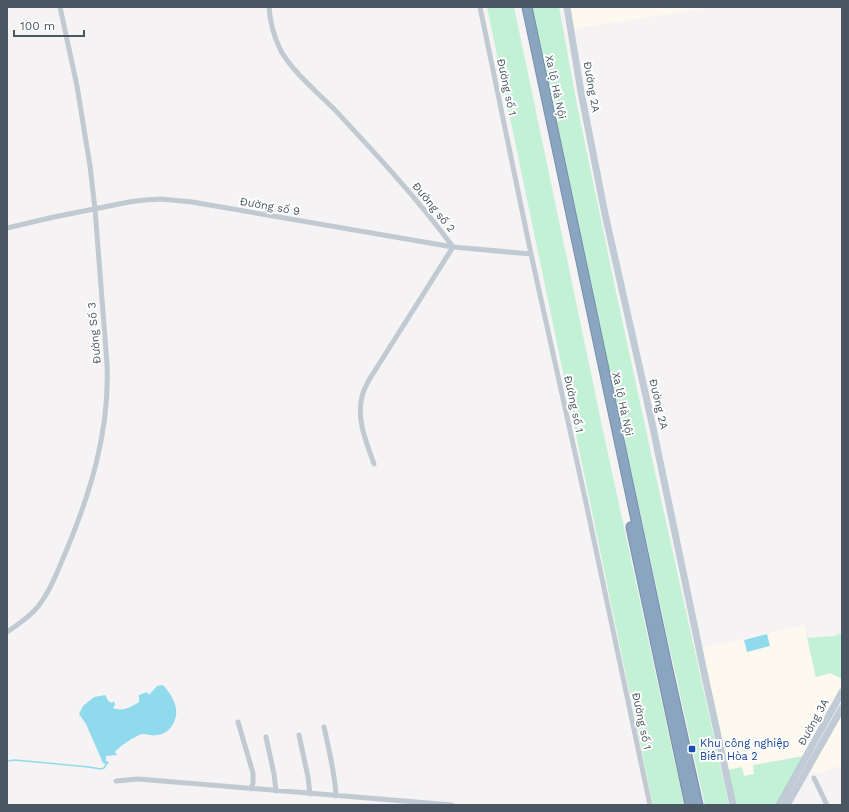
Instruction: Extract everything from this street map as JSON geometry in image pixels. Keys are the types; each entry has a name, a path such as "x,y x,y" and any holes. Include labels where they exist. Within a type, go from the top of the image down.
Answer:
{"highway":[{"name":"Xa lộ Hà Nội","path":"520,7 690,805"},
{"name":"Xa lộ Hà Nội","path":"527,7 698,805"}],"street":[{"name":"Đường Số 3","path":"7,632 33,612 43,600 52,585 73,536 90,488 102,438 106,408 108,378 95,209 90,166 77,86 60,7"},
{"name":"Đường số 2","path":"269,7 271,26 281,51 298,73 400,181 452,247 369,380 361,399 360,411 362,427 374,464"},
{"name":"Đường số 1","path":"480,7 531,254 585,498 650,805"},
{"name":"Đường 2A","path":"567,7 605,214 652,423 733,805"},
{"name":"Đường số 9","path":"7,228 95,209 145,200 161,199 192,202 452,247 531,254"},
{"name":"Đường 3A","path":"780,805 842,692"},
{"name":"Đường 3A","path":"787,805 842,708"},
{"path":"238,722 253,773 253,783 251,789"},
{"path":"324,727 334,776 336,796"},
{"path":"299,735 310,794"},
{"path":"266,737 276,791"},
{"path":"814,778 827,805"},
{"path":"116,781 138,779 452,805"}],"shaded area":[{"path":"570,7 705,7 705,8 574,29"},
{"path":"804,625 815,677 830,673 842,679 842,686 804,756 753,765 754,774 744,776 742,767 728,770 702,648"},
{"path":"842,714 842,765 819,774 810,770"}],"green space":[{"path":"487,7 514,7 605,440 684,805 653,805"},
{"path":"531,7 559,7 577,105 615,287 729,805 705,805 668,641"},
{"path":"842,633 842,679 830,673 816,677 807,638 834,636"},
{"path":"804,756 777,805 736,805 728,770 742,767 744,776 754,774 753,765"}],"water":[{"path":"767,634 770,646 747,652 744,640"},
{"path":"163,685 173,698 176,708 175,719 171,727 162,734 143,734 136,736 115,752 117,755 106,756 106,761 109,762 107,765 103,763 86,724 79,714 83,706 94,697 105,695 108,701 112,703 114,701 115,705 113,708 127,708 139,702 139,695 147,692 149,695 157,686"}],"waterway":[{"path":"7,761 15,760 100,769 104,768 106,765"}],"place":[{"name":"Khu công nghiệp Biên Hòa 2","path":"692,749"}]}
